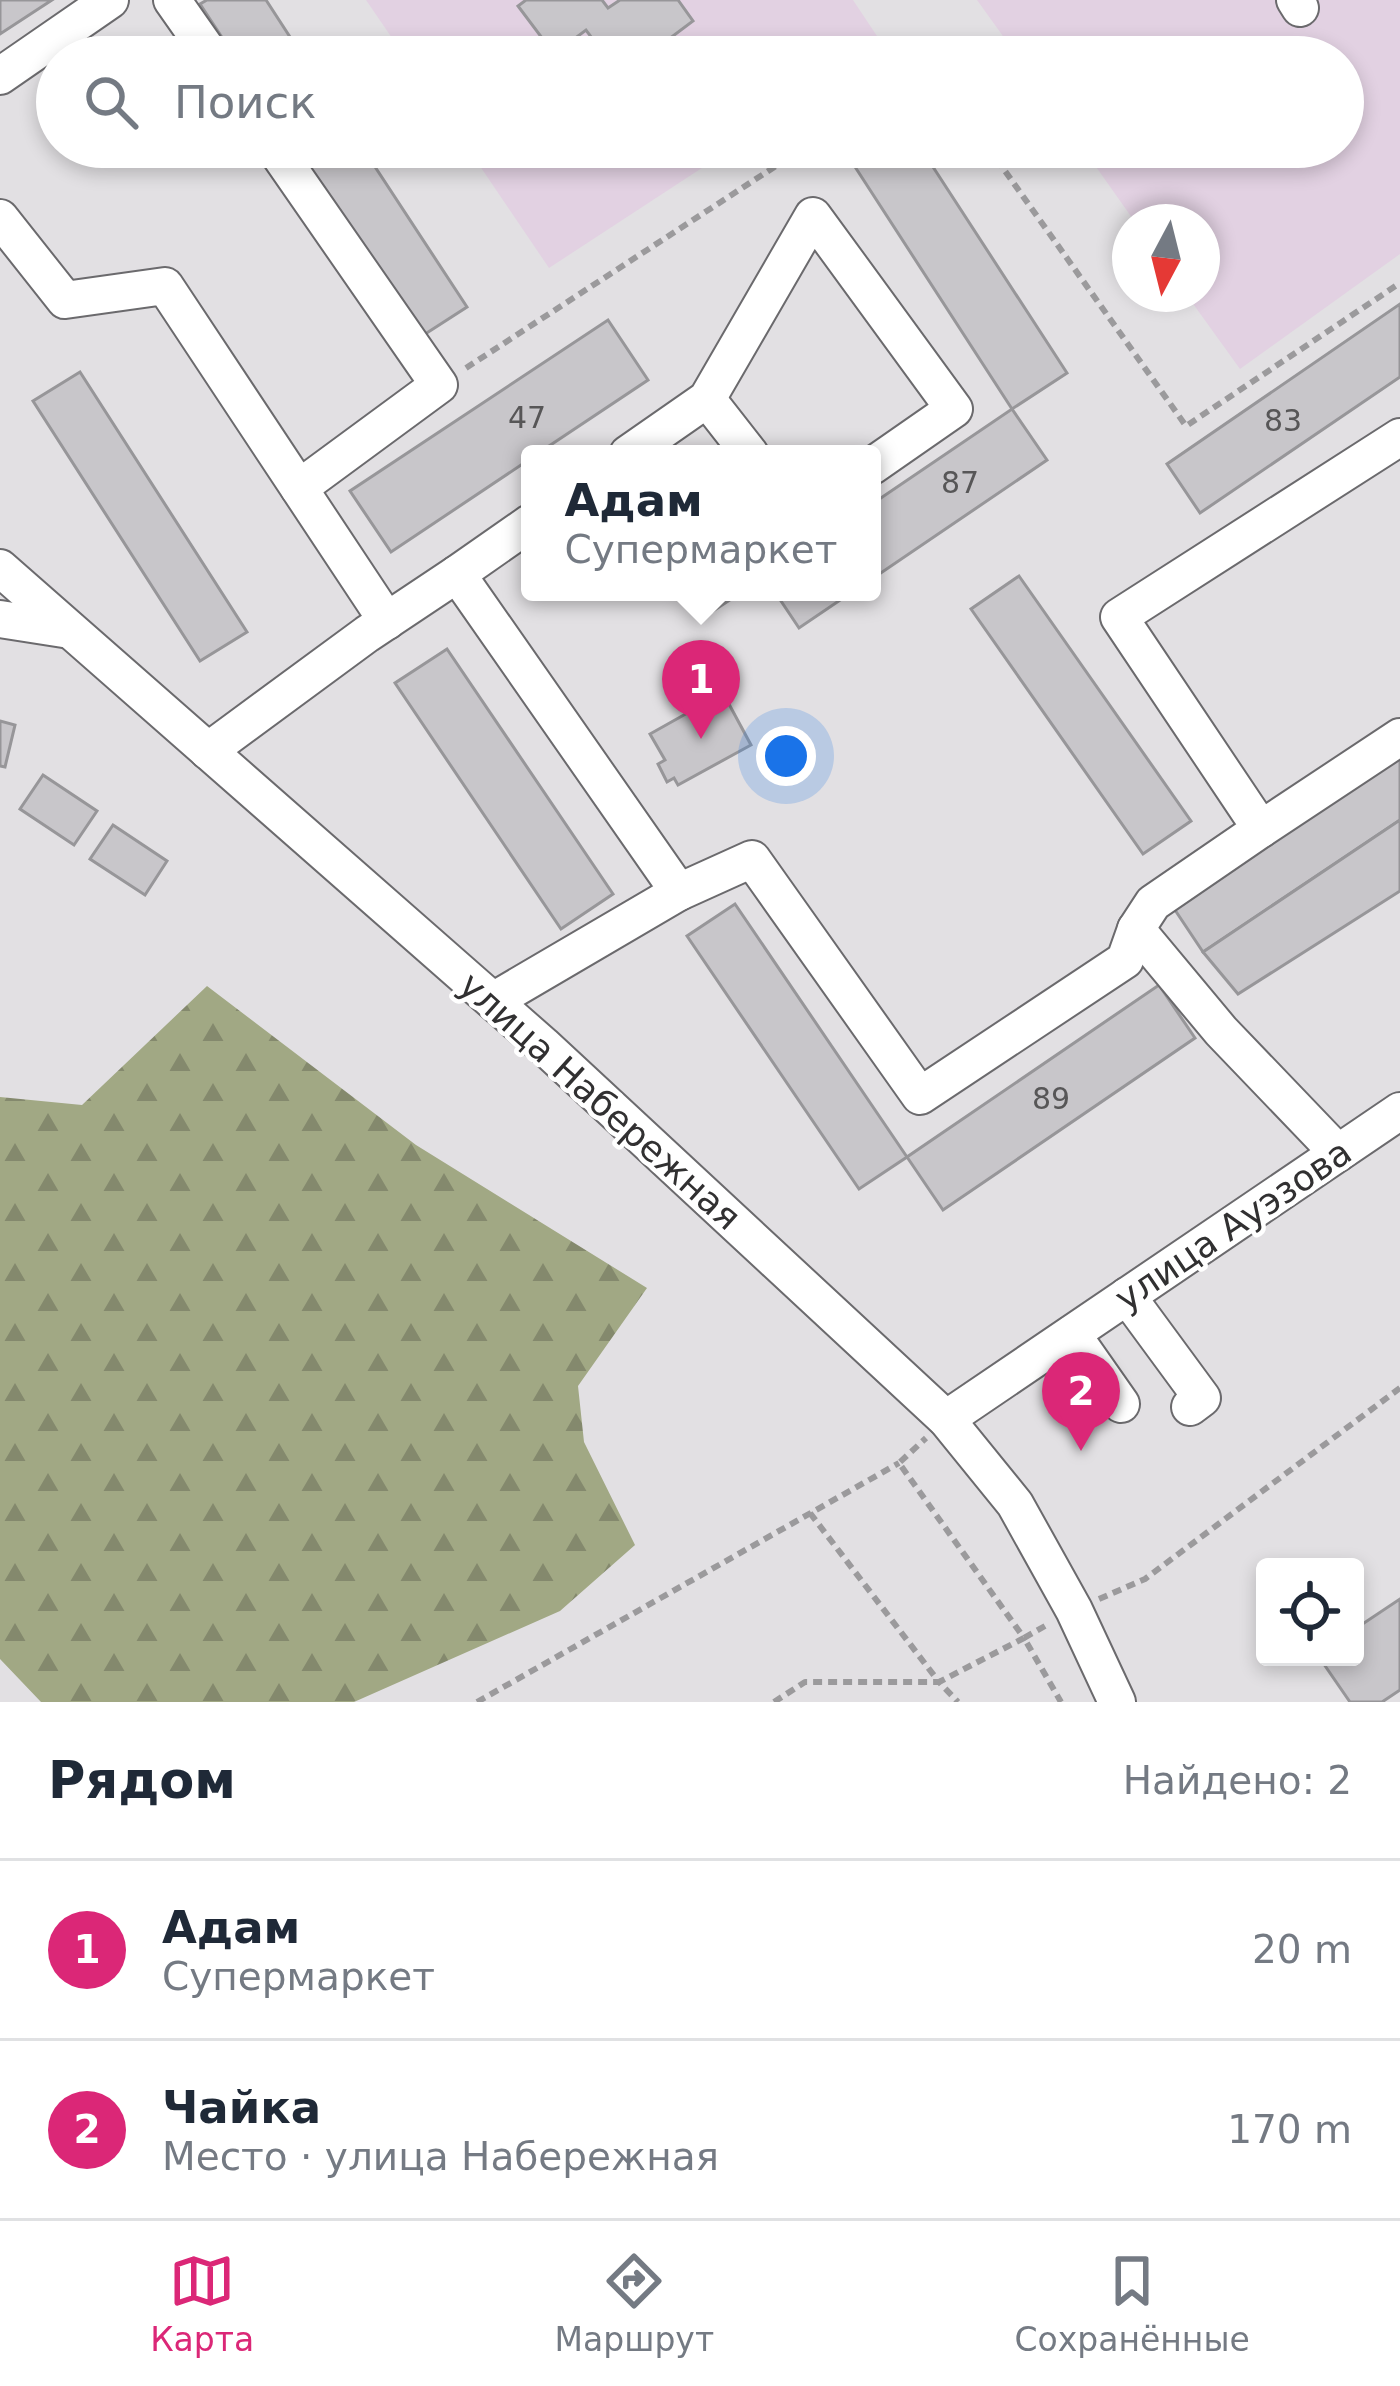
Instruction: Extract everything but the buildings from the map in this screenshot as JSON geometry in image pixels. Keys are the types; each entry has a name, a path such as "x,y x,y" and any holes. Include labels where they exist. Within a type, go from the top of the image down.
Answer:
{"street":[{"path":"58,36 110,0"},
{"path":"172,0 197,36"},
{"path":"0,76 36,51"},
{"path":"289,168 439,385 299,488"},
{"path":"641,445 707,399 813,216 955,410 881,460"},
{"path":"0,218 65,300 165,286 387,621"},
{"path":"707,399 743,445"},
{"path":"1261,829 1119,617 1400,437"},
{"path":"208,751 521,529"},
{"name":"улица Набережная","path":"0,568 493,1001 946,1419 1015,1504 1074,1610 1117,1702"},
{"path":"457,574 679,892"},
{"path":"0,619 70,630"},
{"path":"493,1001 679,892 752,859 920,1096 1125,960 1136,929 1153,903 1400,737"},
{"path":"1136,929 1221,1031 1338,1154"},
{"name":"улица Ауэзова","path":"946,1419 1400,1112"},
{"path":"1127,1296 1202,1398 1190,1407"},
{"path":"1072,1334 1121,1404"}],"path":[{"path":"439,385 773,168"},
{"path":"1003,168 1186,426 1400,283"},
{"path":"774,1702 805,1682 939,1682 1074,1610 1145,1580 1400,1388"},
{"path":"477,1702 899,1463 946,1419"},
{"path":"899,1463 1024,1638 1061,1702"},
{"path":"810,1513 958,1702"}],"shaded area":[{"path":"366,0 853,0 877,36 391,36"},
{"path":"977,0 1400,0 1400,254 1240,369 1199,312 1220,312 1220,204 1122,204 1097,168 1364,168 1364,36 1003,36"},
{"path":"481,168 702,168 549,268"}],"green space":[{"path":"207,986 416,1145 647,1288 578,1386 584,1442 635,1545 560,1611 354,1702 41,1702 0,1659 0,1097 82,1105"}],"place":[{"name":"Адам","path":"701,739"},
{"name":"Чайка","path":"1081,1451"}]}
